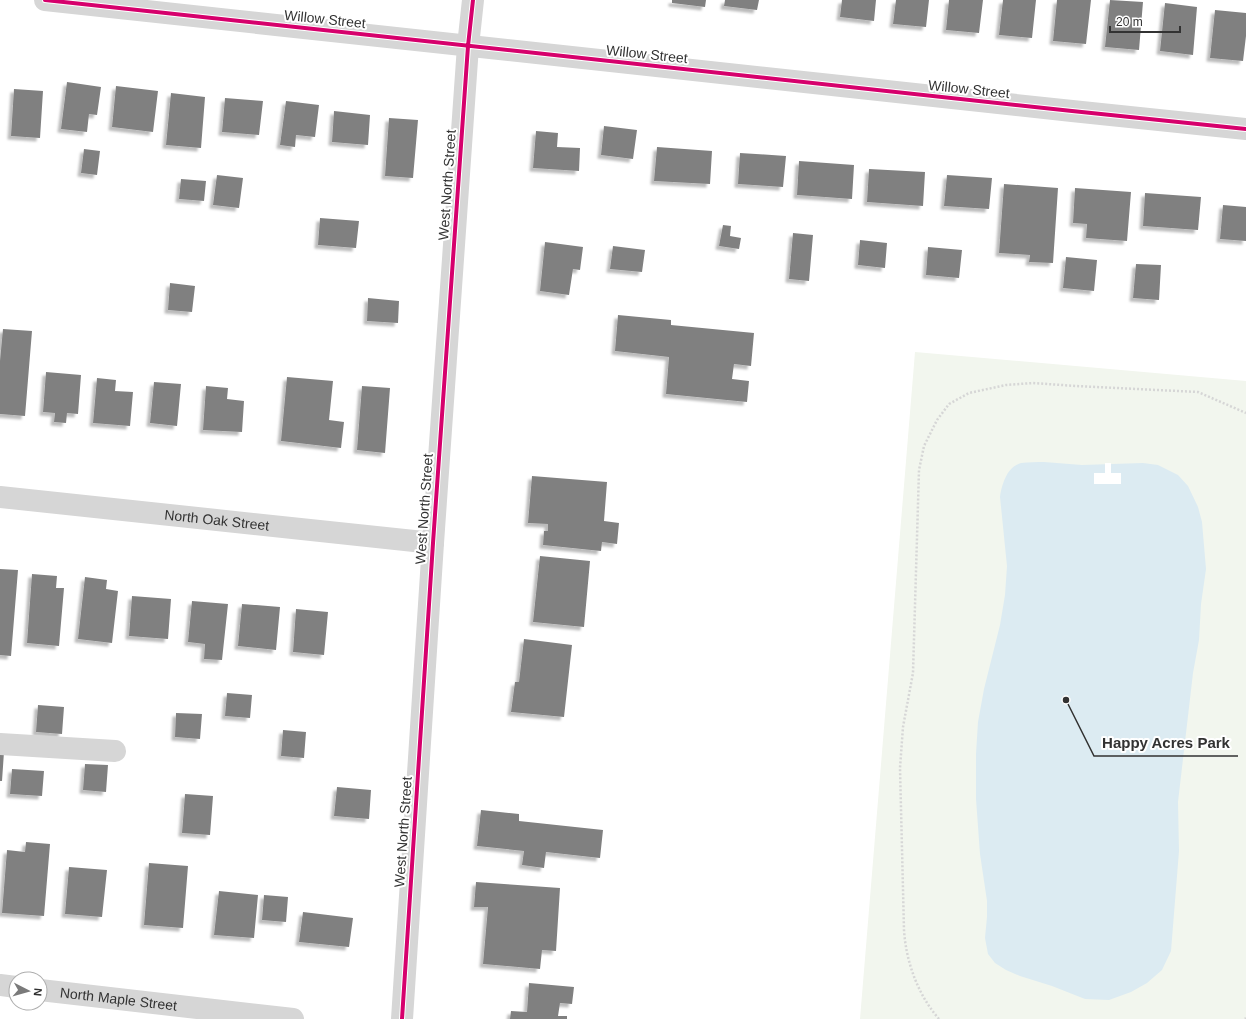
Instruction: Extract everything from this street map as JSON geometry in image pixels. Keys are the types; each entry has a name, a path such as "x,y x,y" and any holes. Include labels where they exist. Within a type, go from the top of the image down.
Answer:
{"street":[{"name":"Willow Street","path":"46,0 1246,129"},
{"name":"West North Street","path":"402,1019 433,543 468,46 473,0"},
{"name":"North Oak Street","path":"0,497 433,543"},
{"path":"0,744 115,751"},
{"name":"North Maple Street","path":"48,991 293,1019"}],"path":[{"path":"939,1019 930,1007 918,985 906,950 900,781 903,727 912,673 919,470 922,452 928,436 941,414 954,400 978,390 1024,383 1198,392 1246,413"}],"shaded area":[{"path":"915,352 1246,381 1246,1019 860,1019"},
{"path":"1044,462 1082,465 1143,463 1158,465 1178,475 1188,486 1198,507 1202,522 1206,569 1201,604 1199,640 1193,673 1178,802 1179,851 1171,951 1162,970 1147,983 1131,992 1109,1000 1085,999 1006,970 995,963 988,954 985,938 987,901 980,854 976,799 976,754 978,722 984,689 1000,625 1005,595 1007,566 1000,497 1006,477 1012,468 1021,463"}],"pier":[{"path":"1105,463 1111,463 1111,473 1121,473 1121,484 1094,484 1094,473 1105,473"}],"building":[{"path":"672,0 706,0 705,7 672,3"},
{"path":"725,0 759,0 757,10 724,6"},
{"path":"842,0 876,0 874,21 840,17"},
{"path":"896,0 929,0 926,27 893,24"},
{"path":"949,0 983,0 979,33 946,30"},
{"path":"1003,0 1036,0 1032,38 999,35"},
{"path":"1057,0 1091,0 1086,44 1053,41"},
{"path":"1110,0 1143,2 1139,50 1105,47"},
{"path":"1165,3 1197,7 1193,55 1160,51"},
{"path":"1215,10 1246,13 1246,36 1243,61 1210,58"},
{"path":"67,82 101,87 97,115 89,114 87,132 61,129"},
{"path":"116,86 158,91 153,132 112,127"},
{"path":"14,89 43,91 40,138 11,136"},
{"path":"171,93 205,97 201,148 166,145"},
{"path":"225,98 263,101 259,135 222,132"},
{"path":"286,101 319,105 315,137 296,135 295,147 280,145"},
{"path":"334,111 370,115 368,145 332,142"},
{"path":"389,118 418,120 413,178 385,176"},
{"path":"604,126 637,130 633,159 601,155"},
{"path":"536,131 558,133 557,147 580,148 579,171 533,168"},
{"path":"657,147 712,151 710,184 654,181"},
{"path":"84,149 100,151 97,175 81,173"},
{"path":"740,153 786,156 783,187 738,184"},
{"path":"799,161 854,165 852,199 797,195"},
{"path":"869,169 925,172 923,206 867,202"},
{"path":"217,175 243,178 239,208 213,205"},
{"path":"947,175 992,178 989,209 944,206"},
{"path":"181,179 206,181 204,201 179,199"},
{"path":"1004,184 1058,188 1053,263 1029,262 1030,255 999,253"},
{"path":"1075,188 1131,192 1127,241 1086,238 1087,224 1073,223"},
{"path":"1145,193 1201,197 1198,230 1143,226"},
{"path":"1223,205 1246,207 1246,241 1220,239"},
{"path":"320,218 359,221 356,248 318,245"},
{"path":"723,225 731,226 730,236 741,238 739,249 719,246"},
{"path":"793,233 813,235 809,281 789,279"},
{"path":"860,240 887,243 885,268 858,265"},
{"path":"545,242 583,247 580,270 573,269 569,295 540,291"},
{"path":"613,246 645,250 642,272 610,269"},
{"path":"928,247 962,250 959,278 926,275"},
{"path":"1066,257 1097,260 1094,291 1063,288"},
{"path":"1136,264 1161,265 1159,300 1133,298"},
{"path":"170,283 195,286 192,312 168,310"},
{"path":"368,298 399,301 398,323 367,321"},
{"path":"618,315 671,320 671,325 754,333 751,366 734,364 732,379 749,381 747,402 666,394 669,357 615,351"},
{"path":"3,329 32,331 25,416 0,414 0,361"},
{"path":"46,372 81,375 78,414 67,413 66,423 54,422 55,413 43,412"},
{"path":"287,377 333,381 329,420 344,422 341,448 281,441"},
{"path":"97,378 116,380 115,391 133,392 130,426 93,423"},
{"path":"154,382 181,384 177,426 150,423"},
{"path":"206,386 228,388 227,399 244,401 242,432 203,430"},
{"path":"362,386 390,388 385,453 357,450"},
{"path":"532,476 607,482 604,521 619,523 617,544 602,542 601,551 543,545 544,531 548,531 548,524 528,523"},
{"path":"540,556 590,561 584,627 533,622"},
{"path":"0,569 18,570 11,656 0,655"},
{"path":"32,574 57,576 56,588 64,588 59,646 27,643"},
{"path":"85,577 107,580 106,589 118,591 112,643 78,639"},
{"path":"132,596 171,599 168,639 129,636"},
{"path":"192,601 228,604 222,660 204,659 205,644 188,642"},
{"path":"242,604 280,607 276,650 238,646"},
{"path":"296,609 328,612 324,655 293,652"},
{"path":"524,639 572,645 564,717 511,712 515,682 519,682"},
{"path":"227,693 252,695 250,718 225,716"},
{"path":"38,705 64,707 62,734 36,732"},
{"path":"176,713 202,714 200,739 175,737"},
{"path":"283,730 306,732 304,758 281,756"},
{"path":"0,752 4,752 2,781 0,781"},
{"path":"85,764 108,765 106,792 83,790"},
{"path":"12,769 44,771 42,796 10,794"},
{"path":"337,787 371,790 369,819 334,816"},
{"path":"185,794 213,796 210,835 182,833"},
{"path":"481,810 519,814 519,821 603,830 600,858 546,852 544,868 522,865 524,851 477,846"},
{"path":"26,842 50,844 44,916 2,913 7,850 25,852"},
{"path":"149,863 188,866 183,928 144,925"},
{"path":"69,867 107,870 102,917 65,914"},
{"path":"476,882 560,888 556,951 542,950 540,969 483,964 488,907 474,907"},
{"path":"219,891 258,895 254,938 214,935"},
{"path":"264,895 288,897 286,922 262,920"},
{"path":"303,912 353,918 349,947 299,942"},
{"path":"529,983 574,987 572,1004 560,1003 558,1016 567,1016 567,1019 510,1019 511,1011 527,1012"}],"cycle path":[{"path":"45,0 1246,129"},
{"path":"402,1019 433,543 468,46 473,0"}],"place":[{"name":"Happy Acres Park","path":"1066,700"}]}
